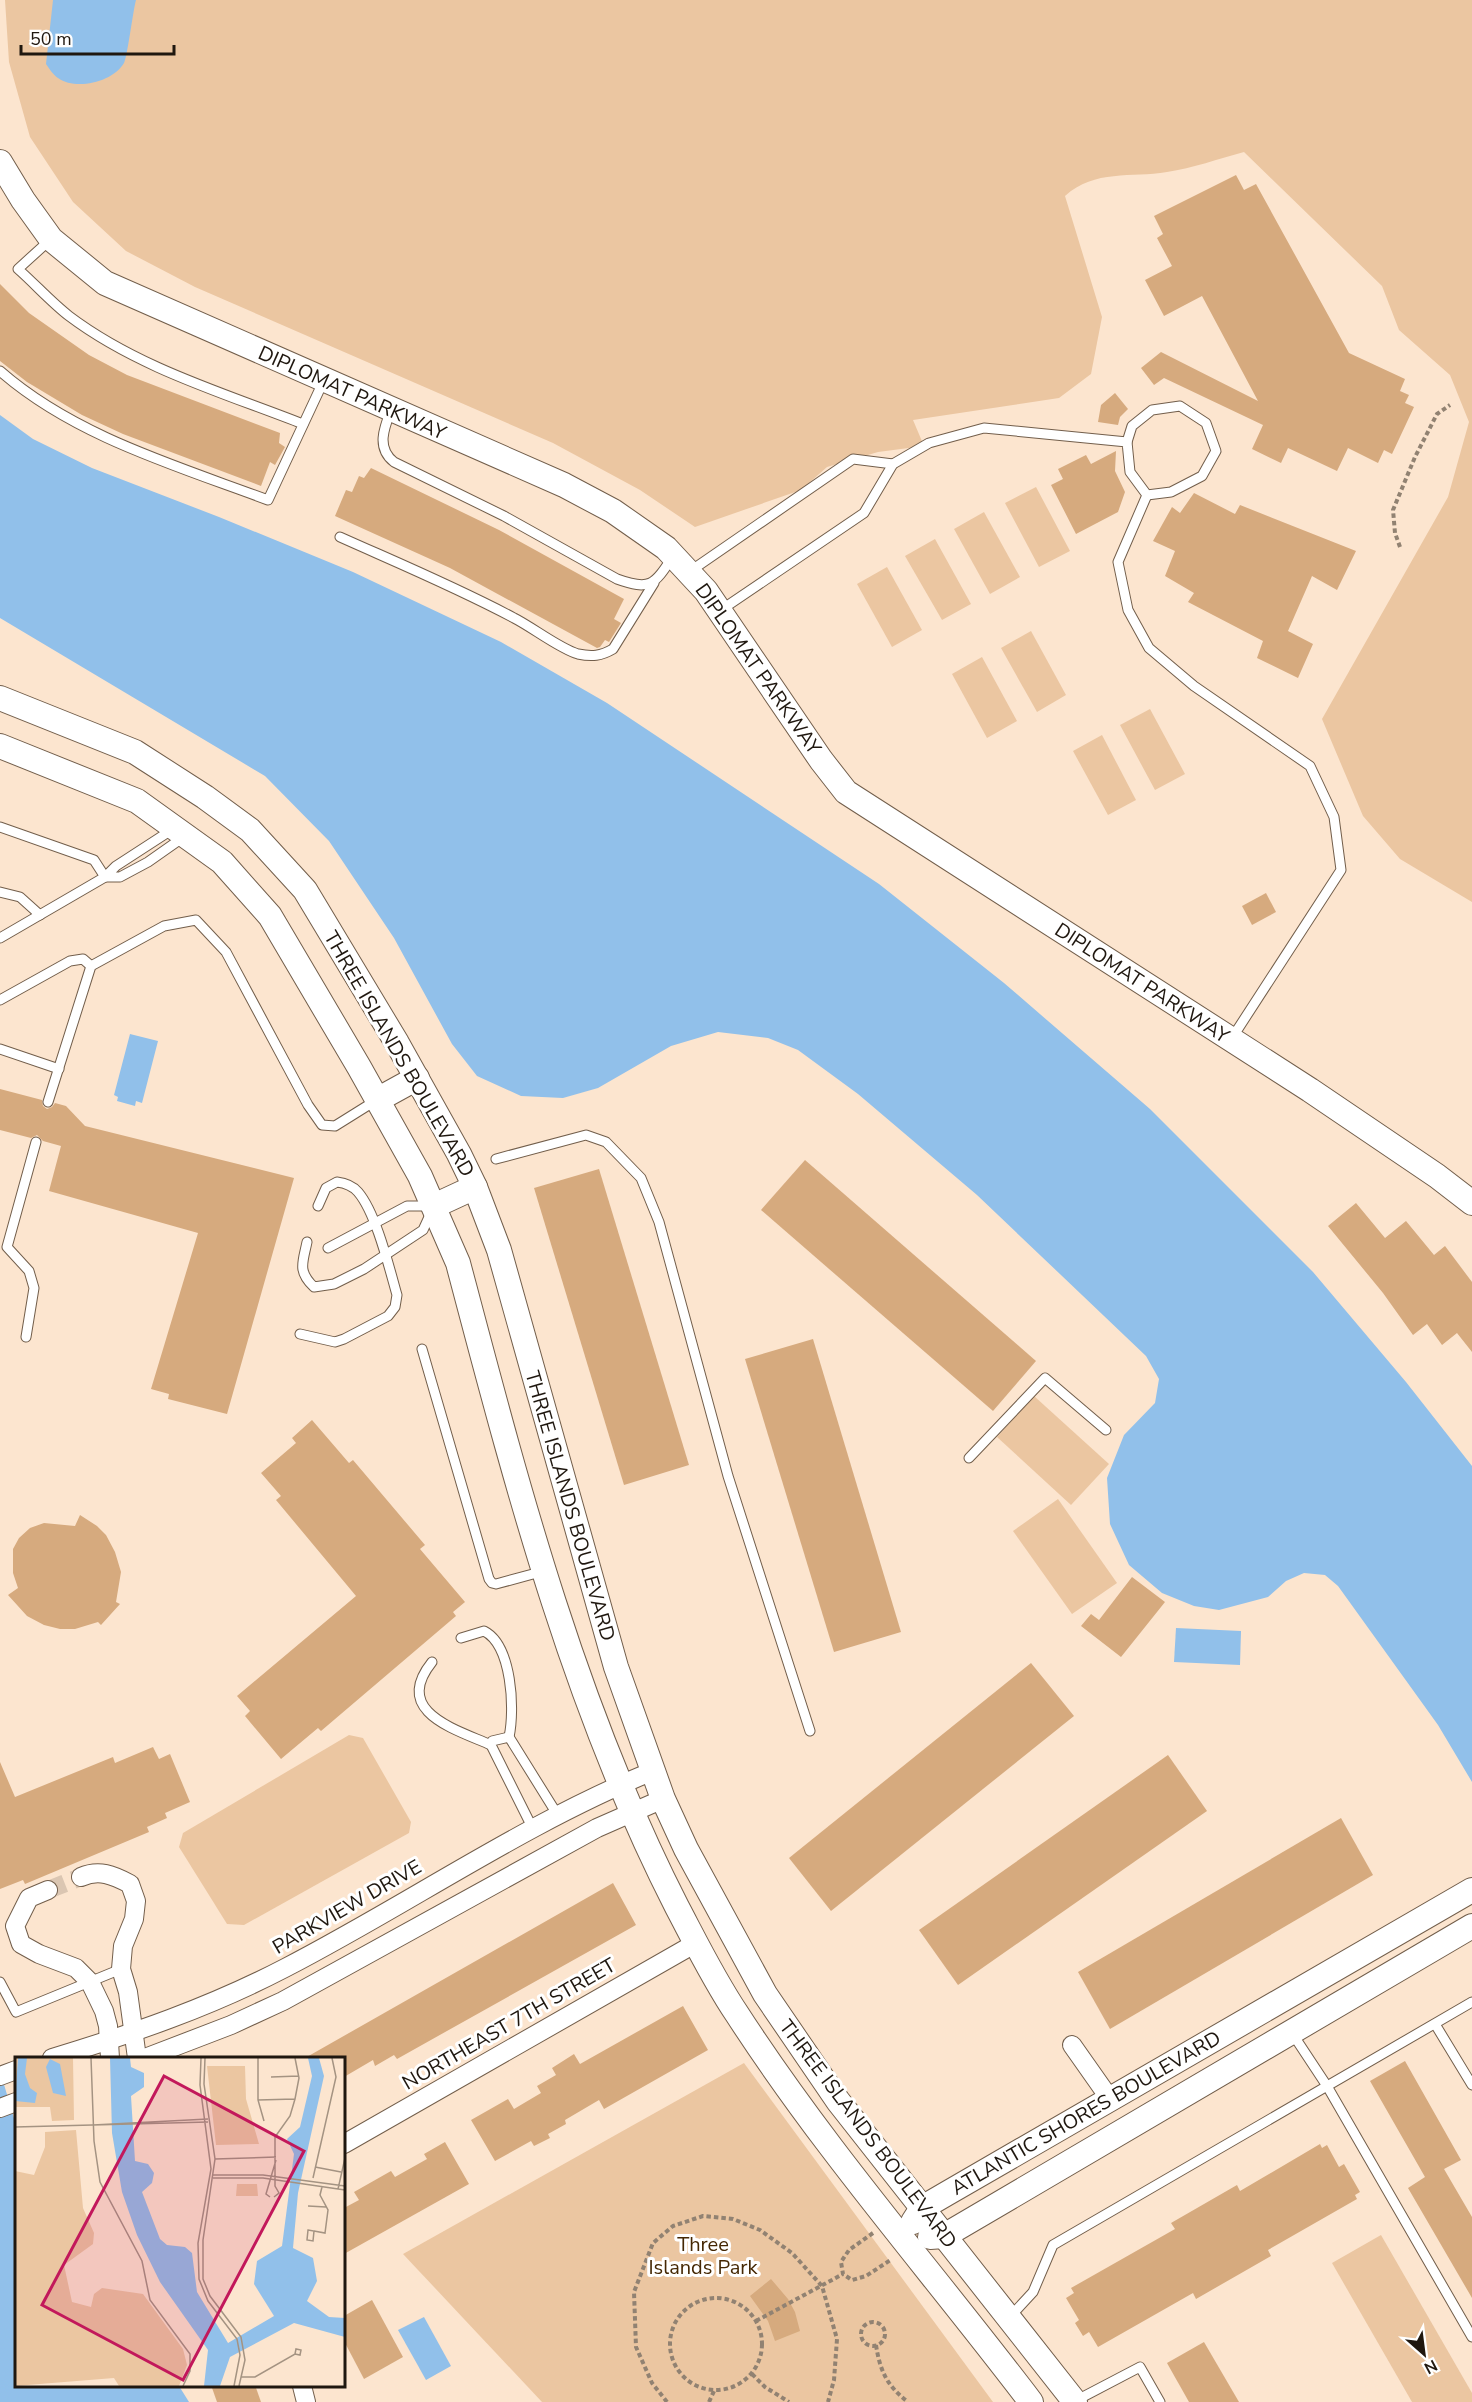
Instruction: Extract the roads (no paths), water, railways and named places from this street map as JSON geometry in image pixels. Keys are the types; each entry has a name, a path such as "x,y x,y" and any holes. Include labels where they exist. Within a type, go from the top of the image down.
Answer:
{"street":[{"name":"DIPLOMAT PARKWAY","path":"4,177 51,239 105,283 564,485 613,511 666,548 721,610 821,760 846,792 1231,1040 1437,1176 1472,1203"},
{"name":"THREE ISLANDS BOULEVARD","path":"0,698 135,752 205,797 250,830 305,890 417,1078 474,1187 498,1250 616,1667 663,1799 710,1895 765,1994 838,2101 1075,2402"},
{"name":"THREE ISLANDS BOULEVARD","path":"0,746 137,801 222,862 270,916 377,1100 434,1206 458,1263 544,1570 581,1686 632,1812 696,1943 749,2032 811,2121 1031,2402"},
{"path":"377,1100 417,1078"},
{"path":"434,1206 474,1187"},
{"name":"PARKVIEW DRIVE","path":"59,2057 109,2050 133,2034 219,1999 288,1967 532,1827 653,1771"},
{"path":"148,2057 231,2025 283,2001 354,1964 576,1839 663,1799"},
{"path":"81,1877 88,1874 111,1874 130,1884 136,1901 134,1919 123,1946 121,1969 133,2015 137,2057"},
{"path":"48,1890 28,1899 15,1926 21,1944 39,1954 76,1968 90,1982 108,2025 109,2050"},
{"name":"ATLANTIC SHORES BOULEVARD","path":"901,2235 922,2208 1472,1890"},
{"name":"ATLANTIC SHORES BOULEVARD","path":"901,2235 944,2236 1472,1926"},
{"name":"NORTHEAST 7TH STREET","path":"345,2143 696,1943"},
{"path":"219,1999 231,2025"},
{"path":"1072,2045 1110,2099"},
{"path":"0,2076 15,2070"},
{"path":"0,2108 15,2102"},
{"path":"302,2387 306,2402"}],"lane":[{"path":"51,239 18,269 69,315 116,346 159,367 303,424"},
{"path":"0,371 56,411 90,429 148,455 268,501 324,380"},
{"path":"1180,406 1206,423 1216,451 1202,476 1171,492 1147,495 1130,472 1127,442 1132,426 1152,410 1180,406"},
{"path":"391,409 384,427 382,443 394,462 504,516 617,579 634,585 654,584"},
{"path":"721,610 864,513 893,464 929,443 984,428 1127,442"},
{"path":"340,537 427,575 514,618 575,653 592,656 604,654 613,649 654,584 681,564 853,459 893,464"},
{"path":"1147,495 1118,562 1128,610 1149,648 1194,687 1310,766 1334,817 1341,870 1231,1040"},
{"path":"0,827 94,860 105,877"},
{"path":"0,938 105,877 116,866 180,832"},
{"path":"0,892 20,897 40,915"},
{"path":"48,1102 91,966 164,926 196,920 226,952 308,1105 322,1125 335,1126 377,1100"},
{"path":"0,1000 70,961 83,959 91,966"},
{"path":"0,1049 59,1069"},
{"path":"496,1159 586,1135 606,1142 641,1178 659,1222 728,1476 810,1731"},
{"path":"26,1337 34,1288 30,1271 7,1247 36,1142"},
{"path":"300,1334 335,1342 344,1339 388,1316 395,1307 397,1295 374,1224 358,1192 347,1184 337,1182 326,1188 318,1206"},
{"path":"307,1242 302,1267 304,1277 315,1287 334,1284 364,1269 423,1230 434,1206 407,1206 328,1248"},
{"path":"422,1349 489,1579 496,1584 544,1570"},
{"path":"969,1458 1045,1378 1106,1430"},
{"path":"460,1638 483,1630 492,1635 498,1645 509,1680 512,1705 509,1737 557,1814"},
{"path":"432,1662 420,1680 420,1697 426,1710 439,1721 491,1745 532,1827"},
{"path":"491,1745 492,1741 497,1738 509,1737"},
{"path":"0,1982 16,2012 121,1969"},
{"path":"1009,2318 1033,2292 1053,2245 1472,2002"},
{"path":"1435,2024 1472,2085"},
{"path":"1292,2033 1327,2086 1472,2337"},
{"path":"1075,2402 1140,2367 1160,2402"}],"water":[{"path":"53,0 136,0 125,60 119,70 103,80 84,84 66,82 54,75 46,64"},
{"path":"0,415 33,439 92,468 353,572 501,642 607,703 879,884 1004,983 1150,1109 1313,1272 1406,1382 1472,1466 1472,1782 1438,1725 1338,1586 1325,1575 1304,1573 1286,1581 1268,1597 1219,1610 1194,1606 1162,1593 1129,1565 1110,1524 1107,1478 1124,1435 1155,1403 1159,1379 1146,1356 977,1195 858,1094 798,1050 768,1038 718,1032 671,1046 598,1088 563,1098 521,1096 477,1076 452,1044 394,938 329,841 265,776 0,618"},
{"path":"130,1034 158,1041 142,1103 136,1101 135,1106 117,1101 118,1097 114,1095"},
{"path":"1176,1628 1241,1631 1240,1665 1174,1662"},
{"path":"0,2071 15,2122 15,2387 180,2387 189,2402 0,2402"},
{"path":"424,2317 451,2366 426,2380 398,2330"}],"tunnel":[{"path":"48,1890 81,1877"}],"park label":[{"name":"Three Islands Park","path":"703,2256"}]}
